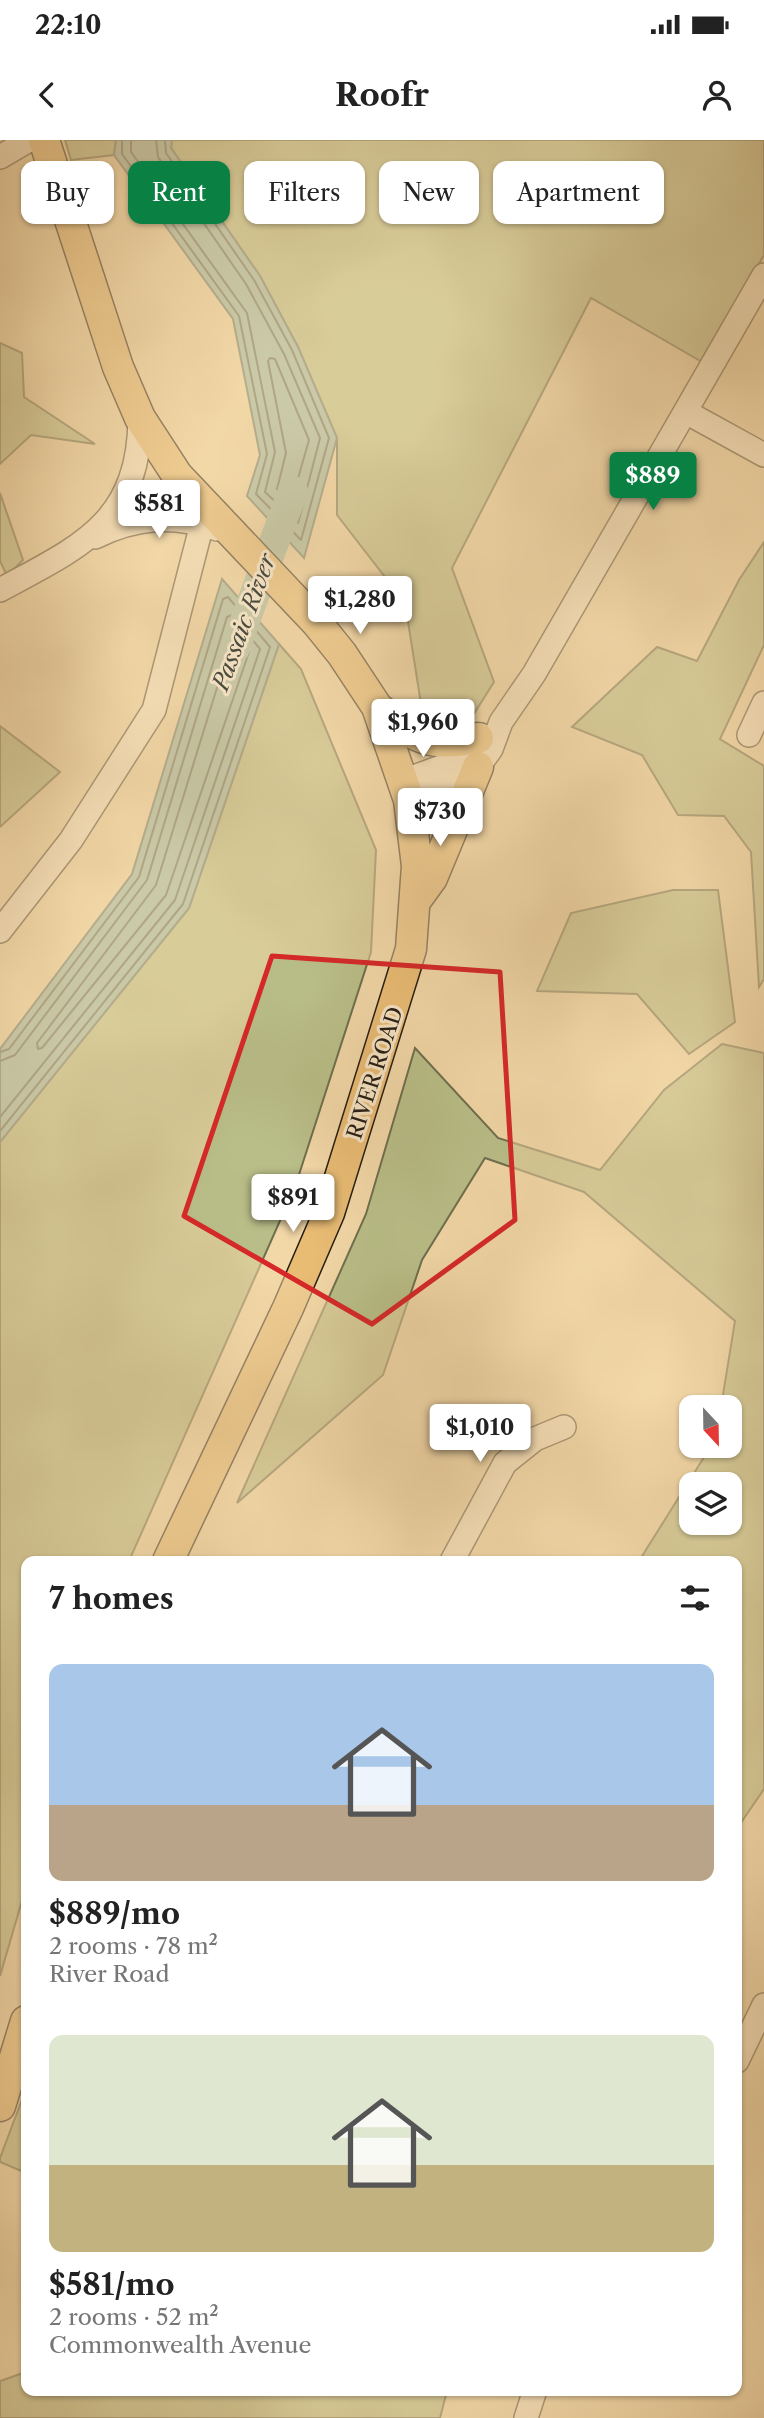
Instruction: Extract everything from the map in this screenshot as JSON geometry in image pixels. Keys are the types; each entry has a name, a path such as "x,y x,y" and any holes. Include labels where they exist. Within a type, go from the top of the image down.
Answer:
{"main road":[{"path":"44,140 118,367 155,445 184,484 297,600 342,654 377,707 412,736 430,743 485,742 432,878 416,900"},
{"name":"RIVER ROAD","path":"170,1556 288,1308 329,1213 398,998 411,949 416,866 406,790 377,707"},
{"path":"0,2106 21,2037"}],"street":[{"path":"0,157 29,140"},
{"path":"406,790 442,791 485,742 534,674 764,275"},
{"path":"686,412 764,455"},
{"path":"80,546 108,518 128,484 137,454 140,418"},
{"path":"0,590 110,530 143,520 183,519 235,536"},
{"path":"0,931 71,840 154,710 202,524"},
{"path":"749,736 764,703"},
{"path":"455,1556 505,1463 535,1439 564,1427"},
{"path":"742,2051 764,2005"},
{"path":"526,2418 533,2396"}],"highlighted area":[{"path":"272,956 500,972 515,1220 372,1324 184,1216"}],"green space":[{"path":"65,140 116,140 114,155 71,160"},
{"path":"172,140 764,140 764,255 702,362 591,298 452,568 494,682 472,717 423,716 405,603 337,515 337,438 298,347 260,276 224,224 230,224 230,161 180,161 171,148"},
{"path":"0,343 22,353 24,397 95,444 31,435 0,464"},
{"path":"0,493 23,560 7,576 0,561"},
{"path":"764,542 764,645 720,739 764,766 764,979 759,987 751,852 724,816 678,815 642,755 572,727 657,647 697,661 739,580"},
{"path":"279,644 301,669 376,850 371,952 295,1187 131,1556 21,1556 21,1904 0,1976 0,1142 189,908"},
{"path":"0,726 60,772 0,827"},
{"path":"673,890 718,890 735,1022 689,1054 637,994 537,991 571,913"},
{"path":"722,1044 764,1053 764,1789 742,1821 742,1556 642,1556 679,1497 679,1535 742,1535 742,1472 695,1472 703,1458 742,1458 742,1395 723,1395 735,1321 584,1192 485,1158 422,1260 383,1375 237,1503 366,1214 415,1048 498,1138 600,1170 664,1090"},
{"path":"21,2102 21,2171 0,2162"},
{"path":"21,2374 21,2396 446,2396 440,2418 0,2418 0,2381"}],"water":[{"path":"116,140 172,140 171,148 180,161 128,161 128,174 114,155"},
{"path":"164,224 224,224 260,276 298,347 337,438 304,558 247,496 260,455 233,319"},
{"path":"222,579 279,644 189,908 0,1142 0,1049 132,874"}],"waterway":[{"name":"Passaic River","path":"235,648 293,491"}]}
